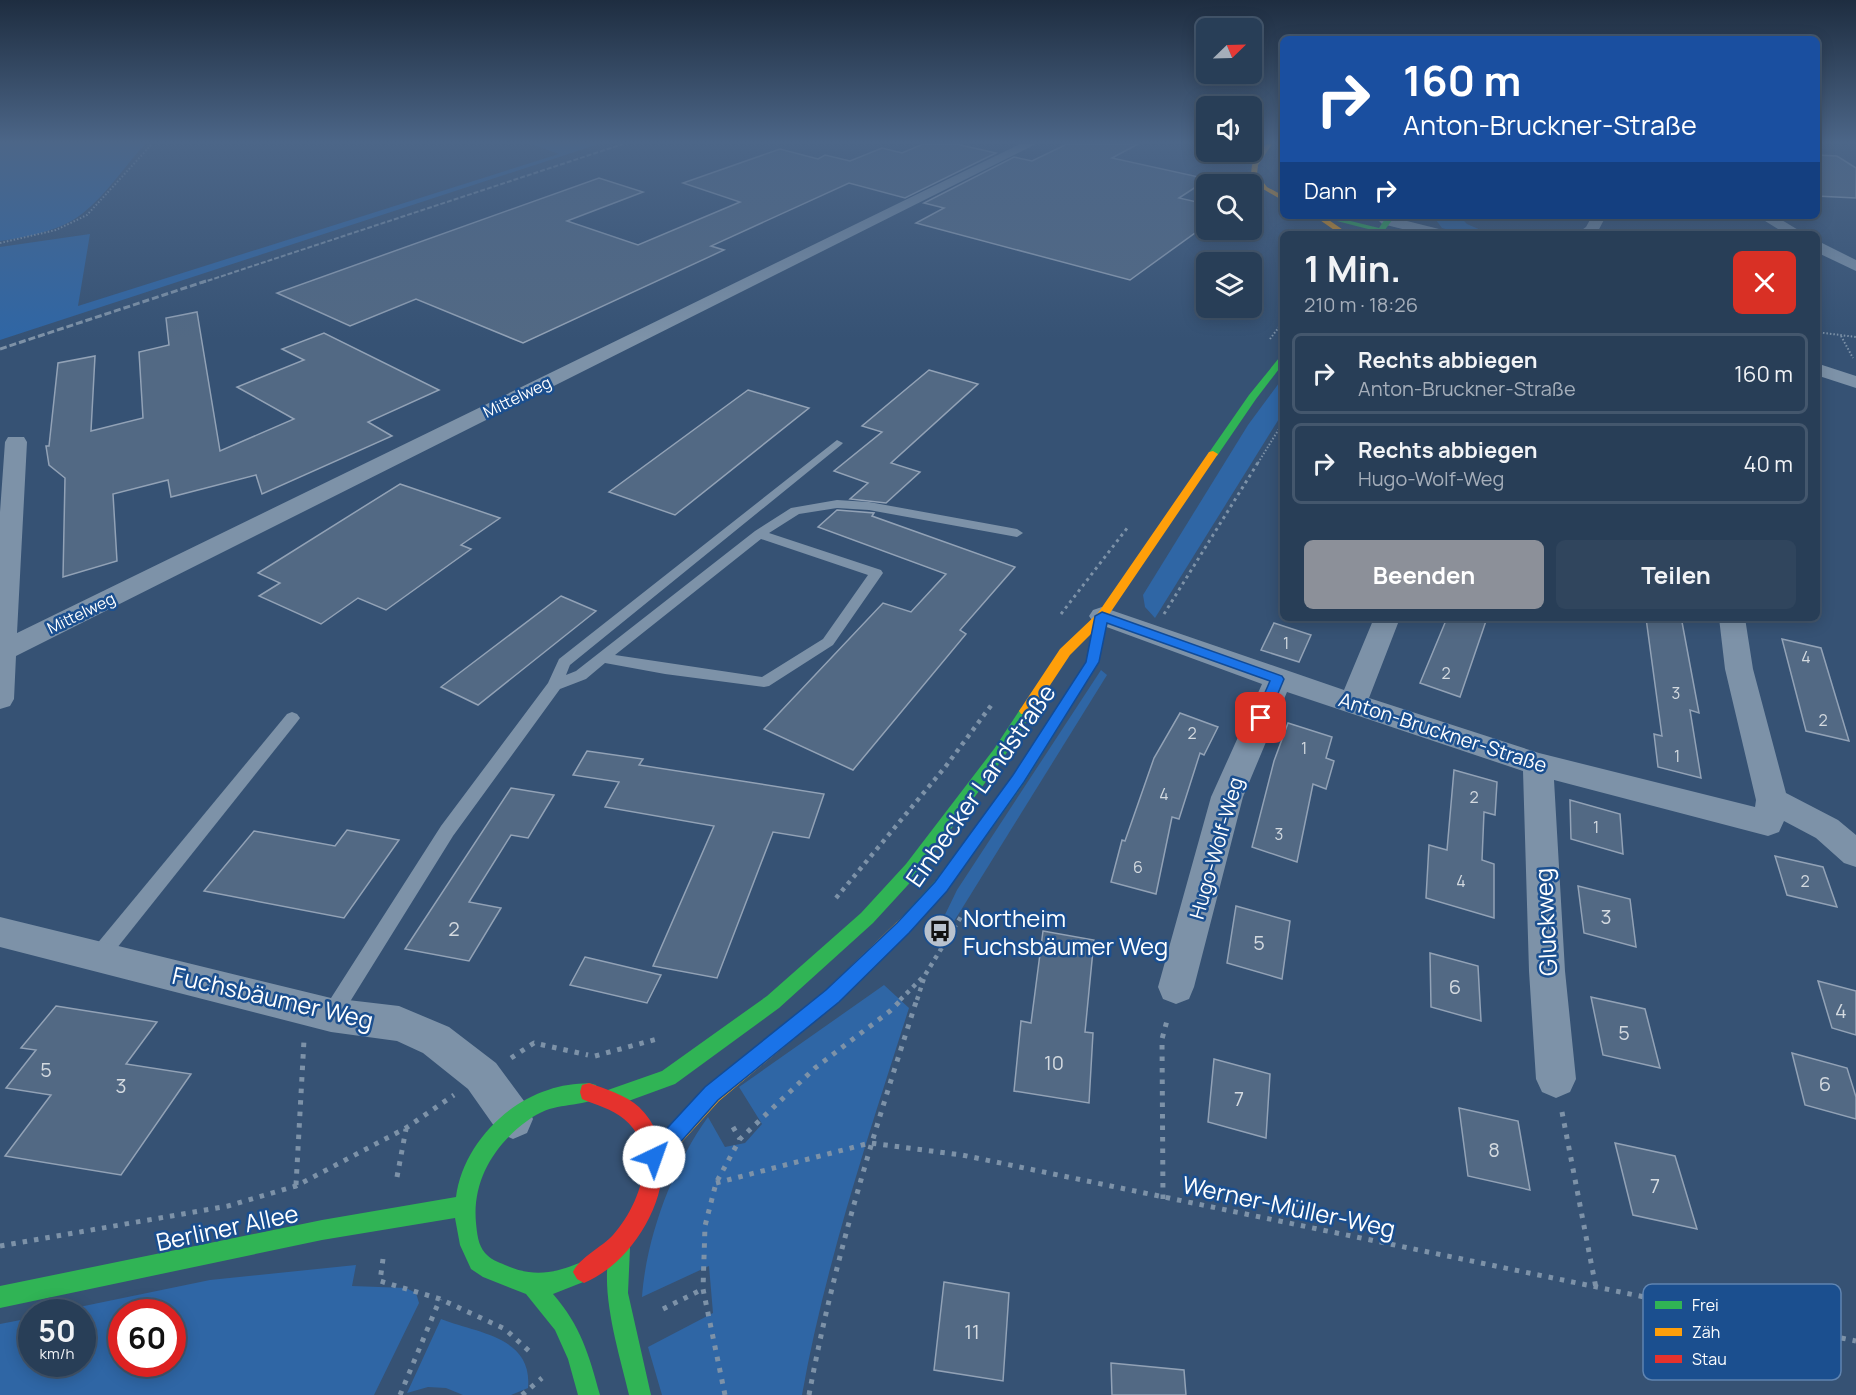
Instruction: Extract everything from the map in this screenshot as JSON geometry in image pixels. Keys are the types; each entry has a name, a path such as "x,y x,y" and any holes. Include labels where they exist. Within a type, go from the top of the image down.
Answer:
{"main road":[{"path":"1324,219 1341,231"},
{"path":"1341,219 1384,225"},
{"path":"1367,219 1384,225"},
{"name":"Einbecker Landstraße","path":"612,1098 668,1078 773,1002 867,918 912,869 993,761 1065,652 1102,616 1252,397 1280,362"},
{"name":"Einbecker Landstraße","path":"654,1157 712,1094 832,996 903,928 941,886 1018,778 1092,662 1102,616"},
{"path":"589,1092 612,1098 628,1107 641,1120 650,1137 654,1157 654,1179 648,1203 637,1226 620,1248 594,1269 565,1283 534,1288 504,1281 480,1264 466,1238 464,1206 471,1173 488,1143 513,1119 538,1103 563,1095 589,1092"},
{"name":"Berliner Allee","path":"0,1298 322,1230 464,1206"},
{"path":"620,1248 617,1293 640,1395"},
{"path":"534,1288 563,1322 579,1358 590,1395"}],"street":[{"name":"Mittelweg","path":"4,651 898,209"},
{"path":"1770,219 1792,231"},
{"path":"1384,225 1423,231"},
{"path":"1820,247 1856,266"},
{"path":"1820,370 1856,382"},
{"path":"0,699 16,442"},
{"name":"Anton-Bruckner-Straße","path":"1102,616 1278,679 1538,764 1768,823 1772,800"},
{"path":"1353,704 1385,621"},
{"path":"1732,621 1739,669 1772,800 1827,829 1856,854"},
{"name":"Hugo-Wolf-Weg","path":"1176,987 1227,797 1278,679"},
{"name":"Gluckweg","path":"1538,764 1547,971 1556,1079"},
{"name":"Fuchsbäumer Weg","path":"0,933 318,1012 399,1024 436,1040 482,1076 513,1119"}],"lane":[{"path":"318,1012 555,685 564,662 837,443"},
{"path":"555,685 580,675 759,534 795,511 837,504 943,517 1017,532"},
{"path":"603,658 764,682 828,642 876,573 759,534"},
{"path":"98,957 292,718"}],"path":[{"path":"0,243 47,234 76,222 92,209"},
{"path":"1268,342 1280,326"},
{"path":"1820,332 1856,337"},
{"path":"1841,335 1856,364"},
{"path":"1151,634 1280,427"},
{"path":"1054,624 1132,520"},
{"path":"829,907 946,766 996,699"},
{"path":"725,1395 703,1290 705,1226 716,1183 740,1139 814,1068 890,1011 925,975 968,906"},
{"path":"809,1395 819,1346 870,1143 925,975"},
{"path":"1163,1199 1162,1039 1176,987"},
{"path":"296,1186 318,1012"},
{"path":"534,1043 598,1057 668,1035"},
{"path":"1556,1079 1596,1288"},
{"path":"0,1246 228,1206 296,1186 406,1128"},
{"name":"Werner-Müller-Weg","path":"716,1183 870,1143 962,1155 1163,1199 1643,1298"},
{"path":"380,1281 440,1299 505,1329 537,1357"},
{"path":"400,1395 440,1299"},
{"name":"Werner-Müller-Weg","path":"1841,1338 1856,1341"},
{"path":"522,1395 546,1374 549,1384"}],"shaded area":[{"path":"0,209 87,209 65,224 43,232 0,241"},
{"path":"385,209 400,209 0,340 0,247 90,234 78,306"},
{"path":"1435,219 1462,219 1467,224 1483,231 1453,231 1442,228"},
{"path":"1280,382 1280,417 1155,618 1145,607 1143,595 1248,425"},
{"path":"1101,670 1107,675 948,931 939,927 957,890"},
{"path":"884,985 909,1008 835,1249 802,1395 662,1395 648,1347 713,1313 709,1266 642,1297 655,1227 683,1157 708,1117 725,1147 745,1143 762,1124 739,1087"},
{"path":"356,1265 352,1286 406,1288 416,1293 419,1303 374,1395 0,1395 0,1324 18,1321 18,1377 96,1377 96,1304 108,1301 108,1377 186,1377 186,1299 118,1299 210,1280"},
{"path":"441,1319 485,1333 512,1347 521,1357 527,1371 528,1388 511,1395 463,1395 446,1388 428,1387 407,1393"}],"building":[{"path":"512,209 598,209 567,221 638,245 723,209 792,209 711,246 724,250 523,343 416,299 350,326 277,293"},
{"path":"942,209 1196,209 1196,232 1130,280 916,223"},
{"path":"197,312 220,451 294,419 237,387 304,360 282,349 324,333 439,390 368,422 392,436 262,494 256,475 171,497 168,480 113,494 117,561 63,577 65,478 49,465 46,446 49,446 58,363 95,356 91,431 143,418 139,352 169,345 166,318"},
{"path":"929,370 978,384 891,463 920,472 886,503 850,499 868,483 834,471 882,432 862,426"},
{"path":"748,390 809,408 675,515 609,492"},
{"path":"400,484 500,518 461,545 471,549 386,610 358,598 321,624 259,596 280,583 258,573"},
{"path":"837,510 874,513 872,516 1015,567 960,630 966,634 853,770 764,729 883,603 911,612 946,574 818,527"},
{"path":"561,596 596,611 478,705 441,687"},
{"path":"1446,621 1486,621 1460,697 1420,683"},
{"path":"1646,621 1682,622 1699,713 1690,710 1701,778 1658,767 1654,734 1662,736"},
{"path":"1274,623 1311,635 1299,662 1261,650"},
{"path":"1782,639 1821,648 1849,741 1806,731"},
{"path":"1180,713 1218,727 1204,755 1200,753 1179,819 1172,817 1156,894 1111,882 1122,840 1125,841 1154,758"},
{"path":"1288,723 1332,737 1326,758 1334,761 1326,789 1313,784 1297,862 1252,847 1274,761"},
{"path":"587,751 643,759 639,765 824,794 809,838 773,832 717,978 653,966 714,826 605,807 619,782 573,775"},
{"path":"1454,770 1497,782 1495,815 1484,812 1482,860 1494,864 1494,918 1426,898 1429,845 1447,850"},
{"path":"511,788 554,795 528,838 511,835 469,902 501,908 469,961 405,949"},
{"path":"1570,800 1620,814 1623,854 1571,839"},
{"path":"347,830 399,840 344,918 204,891 254,831 335,846"},
{"path":"1775,856 1823,867 1837,907 1787,895"},
{"path":"1578,886 1630,899 1636,947 1584,933"},
{"path":"1236,906 1290,921 1282,979 1227,963"},
{"path":"1043,931 1094,940 1085,1032 1093,1033 1089,1103 1014,1091 1021,1021 1031,1023"},
{"path":"1430,953 1478,966 1481,1021 1431,1007"},
{"path":"585,957 661,975 647,1003 570,985"},
{"path":"1818,981 1856,991 1856,1035 1832,1028"},
{"path":"1591,997 1645,1009 1660,1068 1603,1055"},
{"path":"56,1006 157,1022 126,1064 191,1074 121,1175 5,1156 51,1095 6,1088 36,1050 21,1048"},
{"path":"1792,1053 1847,1068 1856,1097 1856,1119 1805,1105"},
{"path":"1214,1059 1270,1074 1266,1138 1208,1122"},
{"path":"1459,1108 1518,1121 1530,1190 1468,1176"},
{"path":"1615,1143 1675,1156 1697,1229 1633,1215"},
{"path":"944,1282 1009,1293 1003,1381 934,1370"},
{"path":"1111,1363 1184,1370 1186,1395 1112,1395"}],"railway":[{"path":"201,283 425,209"},
{"path":"0,349 206,281"}],"traffic: fast":[{"path":"1334,219 1380,230"},
{"path":"1380,231 1389,219"},
{"path":"1213,454 1252,397 1280,362"},
{"path":"909,921 941,886 1019,779 1092,662 1102,616"},
{"path":"612,1098 668,1078 773,1002 867,918 912,869 999,753 1026,711"},
{"path":"584,1272 556,1283 536,1284 517,1281 482,1265 472,1250 465,1212 472,1175 480,1158 504,1127 542,1101 562,1095 589,1092"},
{"path":"0,1297 322,1230 464,1206"},
{"path":"620,1248 617,1293 640,1395"},
{"path":"534,1288 563,1322 579,1358 589,1395"}],"traffic: slow":[{"path":"1322,219 1340,231"},
{"path":"1026,711 1065,652 1102,616 1213,454"},
{"path":"655,1157 712,1094 832,996 909,921"}],"traffic: jam":[{"path":"584,1272 603,1259 635,1224 646,1202 652,1180 653,1158 647,1136 634,1115 619,1105 589,1092"}],"place":[{"name":"Northeim Fuchsbäumer Weg","path":"940,931"}],"route":[{"path":"654,1157 712,1094 832,996 903,928 941,886 983,830 1054,724 1092,662 1102,616 1278,679 1261,718"}]}
